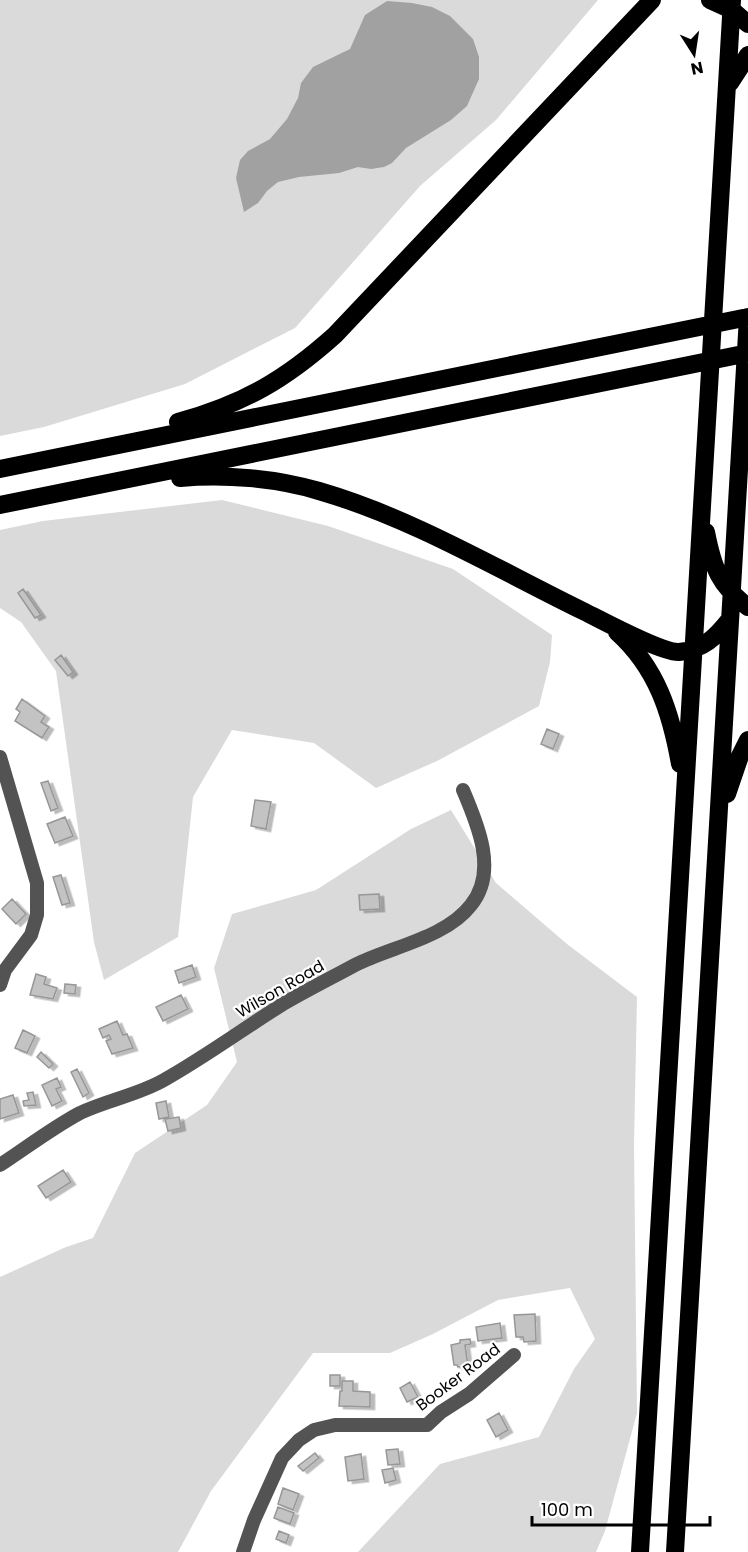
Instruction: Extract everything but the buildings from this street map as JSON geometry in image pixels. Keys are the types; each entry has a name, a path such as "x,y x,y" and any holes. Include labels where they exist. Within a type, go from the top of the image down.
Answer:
{"highway":[{"path":"92,451 215,412 286,376 335,335 649,4 665,0"},
{"path":"710,0 732,5 748,24"},
{"path":"639,1552 732,5"},
{"path":"727,87 748,55"},
{"path":"0,470 748,317 676,1533 677,1552"},
{"path":"0,505 748,353"},
{"path":"103,484 196,477 234,477 272,481 318,490 394,518 655,646 678,652 714,639 730,619"},
{"path":"703,492 706,534 717,574 731,594 748,607"},
{"path":"607,623 628,641 657,682 677,746 685,792"},
{"path":"716,864 728,788 748,740"},
{"path":"626,1552 631,1535 645,1446"}],"street":[{"path":"0,757 37,883 37,915 31,935 5,970 0,985"},
{"name":"Wilson Road","path":"0,1165 82,1112 134,1094 165,1080 285,1003 358,964 408,946 452,923 471,906 484,882 485,861 473,814 463,790"},
{"name":"Booker Road","path":"243,1552 254,1520 282,1458 299,1440 314,1430 335,1425 427,1425 441,1412 469,1394 514,1355"}],"shaded area":[{"path":"0,0 598,0 496,120 420,186 295,328 185,384 44,427 0,436"},
{"path":"387,1 432,7 450,16 473,39 479,57 479,79 467,106 451,120 406,148 392,163 384,167 371,169 358,167 339,173 299,177 278,182 258,203 244,212 236,178 240,160 248,151 270,139 287,119 298,98 301,83 313,67 350,49 365,15"},
{"path":"222,500 328,526 453,569 552,635 550,662 539,706 437,761 376,788 314,743 232,730 193,797 178,937 104,980 94,942 56,671 21,622 0,608 0,530 43,521"},
{"path":"451,810 496,883 567,944 637,997 634,1145 637,1413 605,1531 596,1552 358,1552 440,1464 539,1437 574,1369 595,1339 570,1288 498,1300 433,1334 390,1353 313,1353 211,1491 178,1552 0,1552 0,1277 66,1247 93,1238 135,1153 207,1105 237,1062 214,968 232,914 316,890 411,829"}]}
